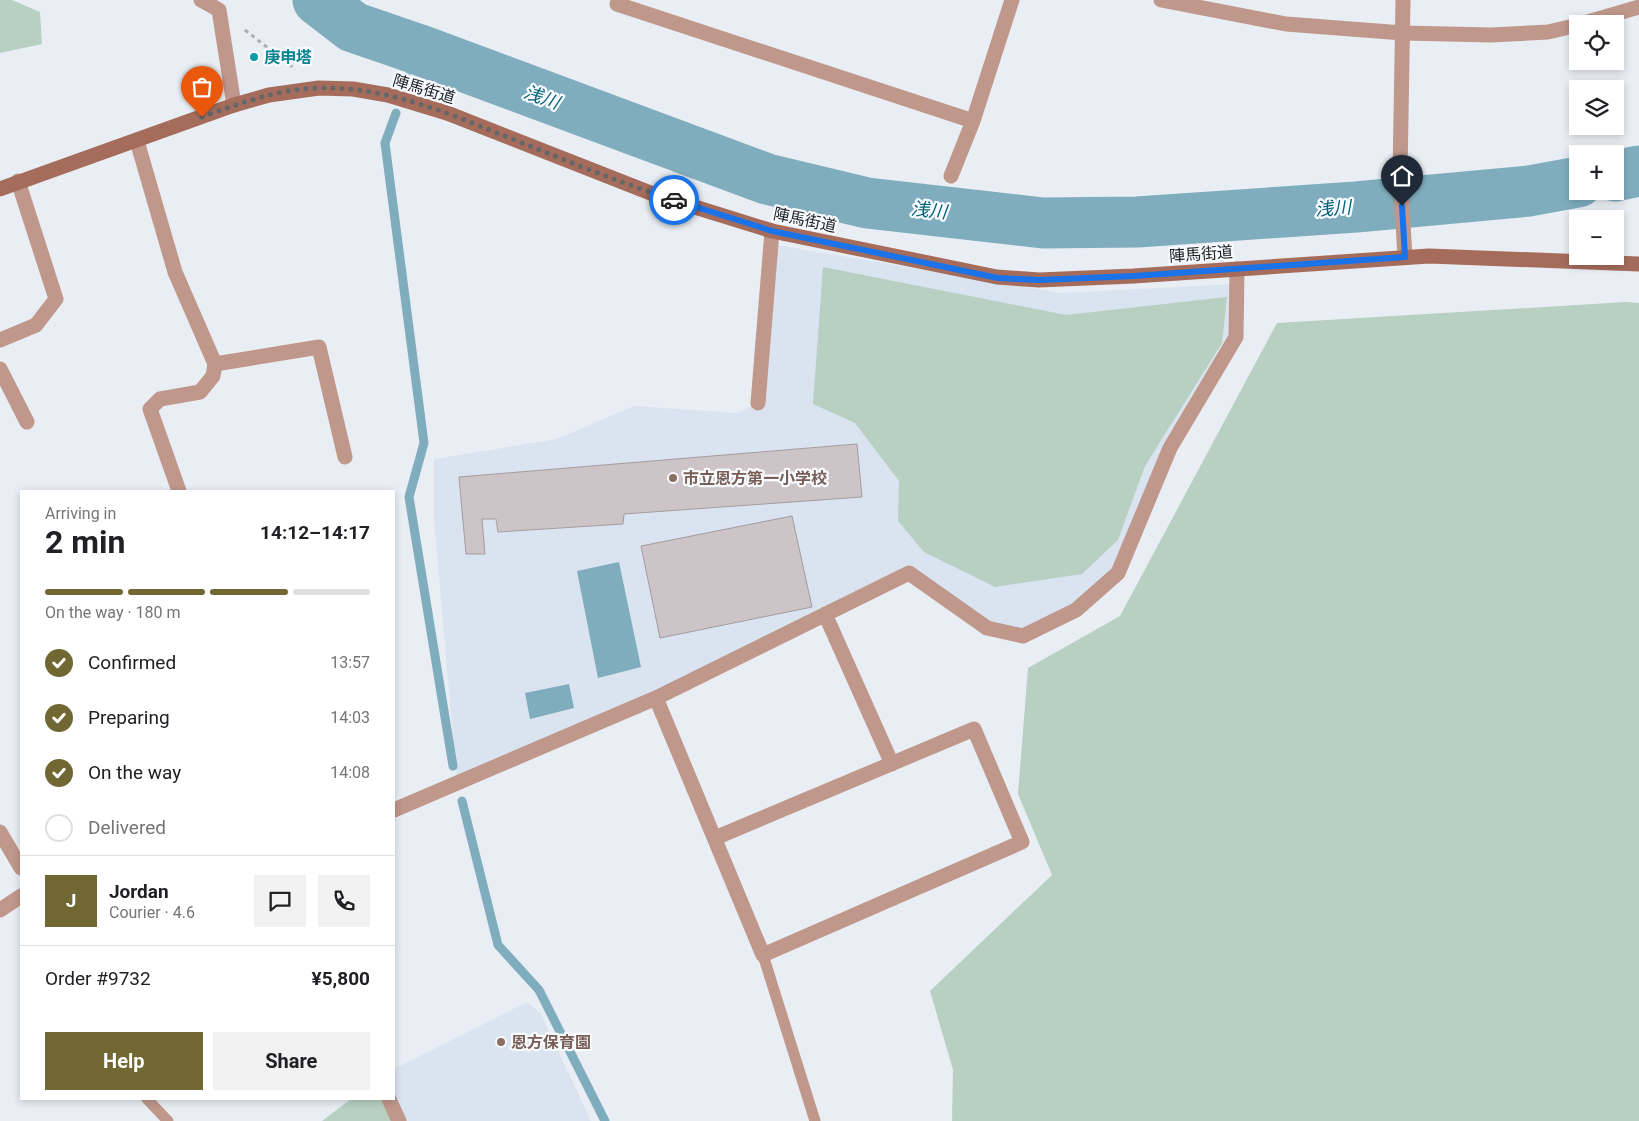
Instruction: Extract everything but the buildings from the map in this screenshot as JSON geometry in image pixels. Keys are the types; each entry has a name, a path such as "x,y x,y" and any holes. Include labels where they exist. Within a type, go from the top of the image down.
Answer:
{"main road":[{"name":"陣馬街道","path":"0,190 269,94 318,88 354,89 388,95 447,113 653,194 772,231 998,278 1074,279 1429,256 1639,264"}],"street":[{"path":"201,0 222,5 234,105"},
{"path":"951,176 972,121 1012,0"},
{"path":"1161,0 1286,24 1403,33 1491,35 1539,32 1569,27"},
{"path":"1403,0 1400,174 1405,257"},
{"path":"617,4 972,121"},
{"path":"1612,15 1639,7"},
{"path":"138,141 176,272 215,364 213,376 200,392 160,400 150,409 179,490"},
{"path":"0,340 36,325 56,299 18,182"},
{"path":"758,403 772,231"},
{"path":"395,810 656,698 909,573 987,628 1023,636 1076,610 1118,573 1170,448 1236,337 1237,269"},
{"path":"215,364 319,347 345,457"},
{"path":"0,369 27,422"},
{"path":"824,614 892,764"},
{"path":"656,698 714,838 763,954 1022,842 974,729 714,838"},
{"path":"0,832 20,866"},
{"path":"0,910 20,897"},
{"path":"389,1100 399,1121"}],"lane":[{"path":"763,954 815,1121"},
{"path":"148,1100 168,1121"}],"path":[{"path":"222,5 318,88"}],"shaded area":[{"path":"771,244 1061,293 1236,284 1236,337 1170,448 1118,573 1023,636 987,628 909,573 825,614 457,781 434,520 434,459 557,439 634,406 737,413 758,403"},
{"name":"恩方保育園","path":"527,1002 541,1014 591,1121 399,1121 394,1100 395,1068"}],"green space":[{"path":"0,0 12,0 40,12 42,44 0,53"},
{"path":"823,267 1066,315 1227,297 1222,343 1145,466 1118,540 1082,574 995,587 924,552 898,521 899,481 855,423 813,404"},
{"path":"1626,302 1639,303 1639,1121 952,1121 953,1070 930,991 1052,875 1018,794 1028,668 1120,616 1277,323"},
{"path":"350,1100 389,1100 399,1121 322,1121"}],"water":[{"path":"619,562 641,667 598,678 577,571"},
{"path":"569,684 574,708 530,719 525,693"}],"waterway":[{"name":"浅川","path":"318,0 353,27 767,179 867,203 1043,223 1137,222 1356,207 1529,191 1569,184"},
{"path":"410,70 417,49"},
{"path":"396,113 385,143 424,443 409,497 453,766"},
{"name":"浅川","path":"1624,174 1639,171"},
{"path":"462,801 498,945 539,990 605,1121"}],"way so far":[{"path":"202,117 269,94 318,88 354,89 388,95 447,113 653,194 674,200"}],"place":[{"name":"庚申塔","path":"254,57"},
{"name":"市立恩方第一小学校","path":"673,478"},
{"name":"恩方保育園","path":"501,1042"}],"route":[{"path":"674,200 772,231 998,278 1039,280 1134,276 1405,257 1402,206"}]}
